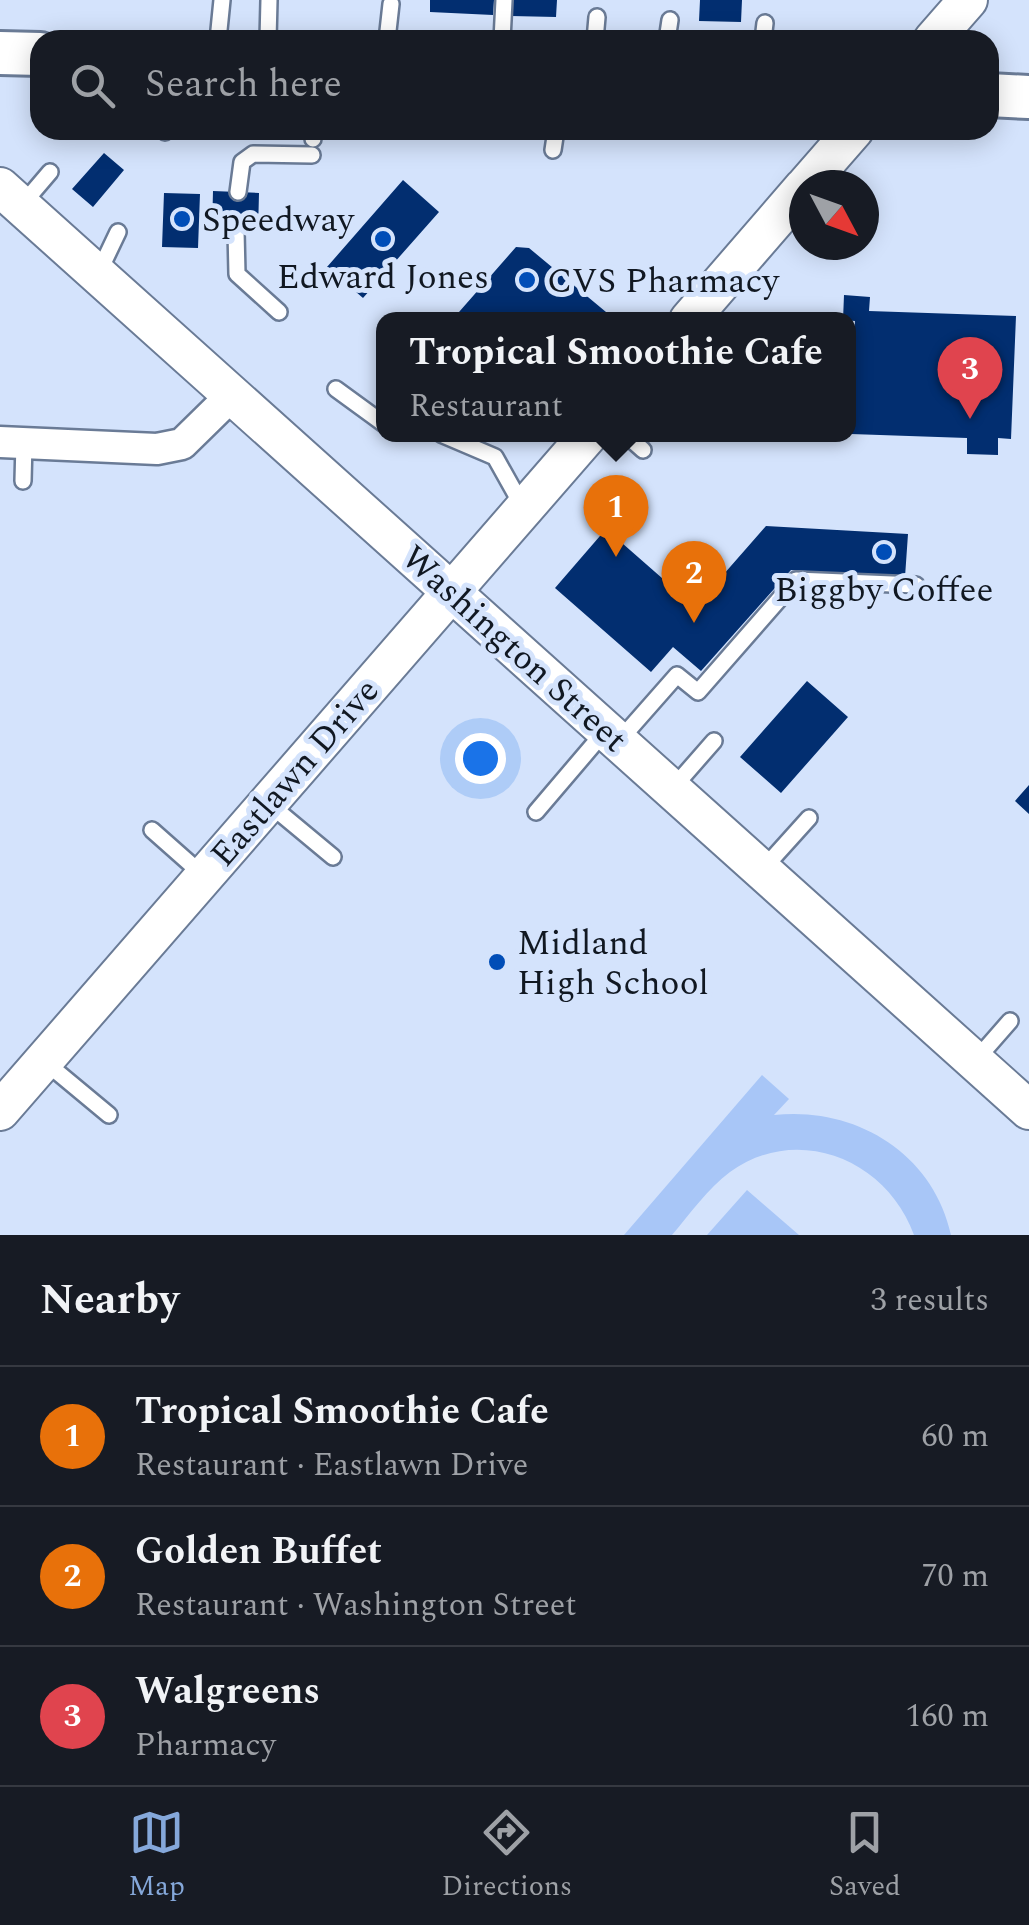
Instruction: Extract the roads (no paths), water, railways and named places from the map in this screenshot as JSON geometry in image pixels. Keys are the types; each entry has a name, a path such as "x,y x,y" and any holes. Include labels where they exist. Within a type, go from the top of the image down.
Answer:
{"main road":[{"path":"0,53 30,54"},
{"path":"999,96 1029,97"}],"street":[{"path":"942,30 968,0"},
{"path":"819,170 845,140"},
{"name":"Washington Street","path":"10,197 1029,1110"},
{"path":"696,312 789,204"},
{"path":"12,442 157,449 182,444 232,395"},
{"name":"Eastlawn Drive","path":"0,1111 582,442"}],"lane":[{"path":"219,30 222,0"},
{"path":"268,30 269,0"},
{"path":"502,30 504,0"},
{"path":"389,30 391,4"},
{"path":"596,30 597,17"},
{"path":"669,30 670,20"},
{"path":"554,150 555,140"},
{"path":"238,192 242,162 253,154 313,142"},
{"path":"10,197 50,172"},
{"path":"236,231 237,274 279,312"},
{"path":"98,275 118,232"},
{"path":"336,389 376,418"},
{"path":"12,442 23,481"},
{"path":"459,442 496,458 524,508"},
{"path":"634,442 644,450"},
{"path":"536,812 677,676 698,692 796,580 916,585"},
{"path":"672,790 714,742"},
{"path":"268,802 334,858"},
{"path":"762,869 809,818"},
{"path":"152,830 204,876"},
{"path":"975,1061 1010,1021"},
{"path":"44,1061 110,1115"}],"place":[{"name":"Speedway","path":"182,219"},
{"name":"Edward Jones","path":"383,239"},
{"name":"CVS Pharmacy","path":"527,280"},
{"name":"Walgreens","path":"970,419"},
{"name":"Biggby Coffee","path":"884,552"},
{"name":"Tropical Smoothie Cafe","path":"616,557"},
{"name":"Golden Buffet","path":"694,623"},
{"name":"Midland High School","path":"497,962"}]}
